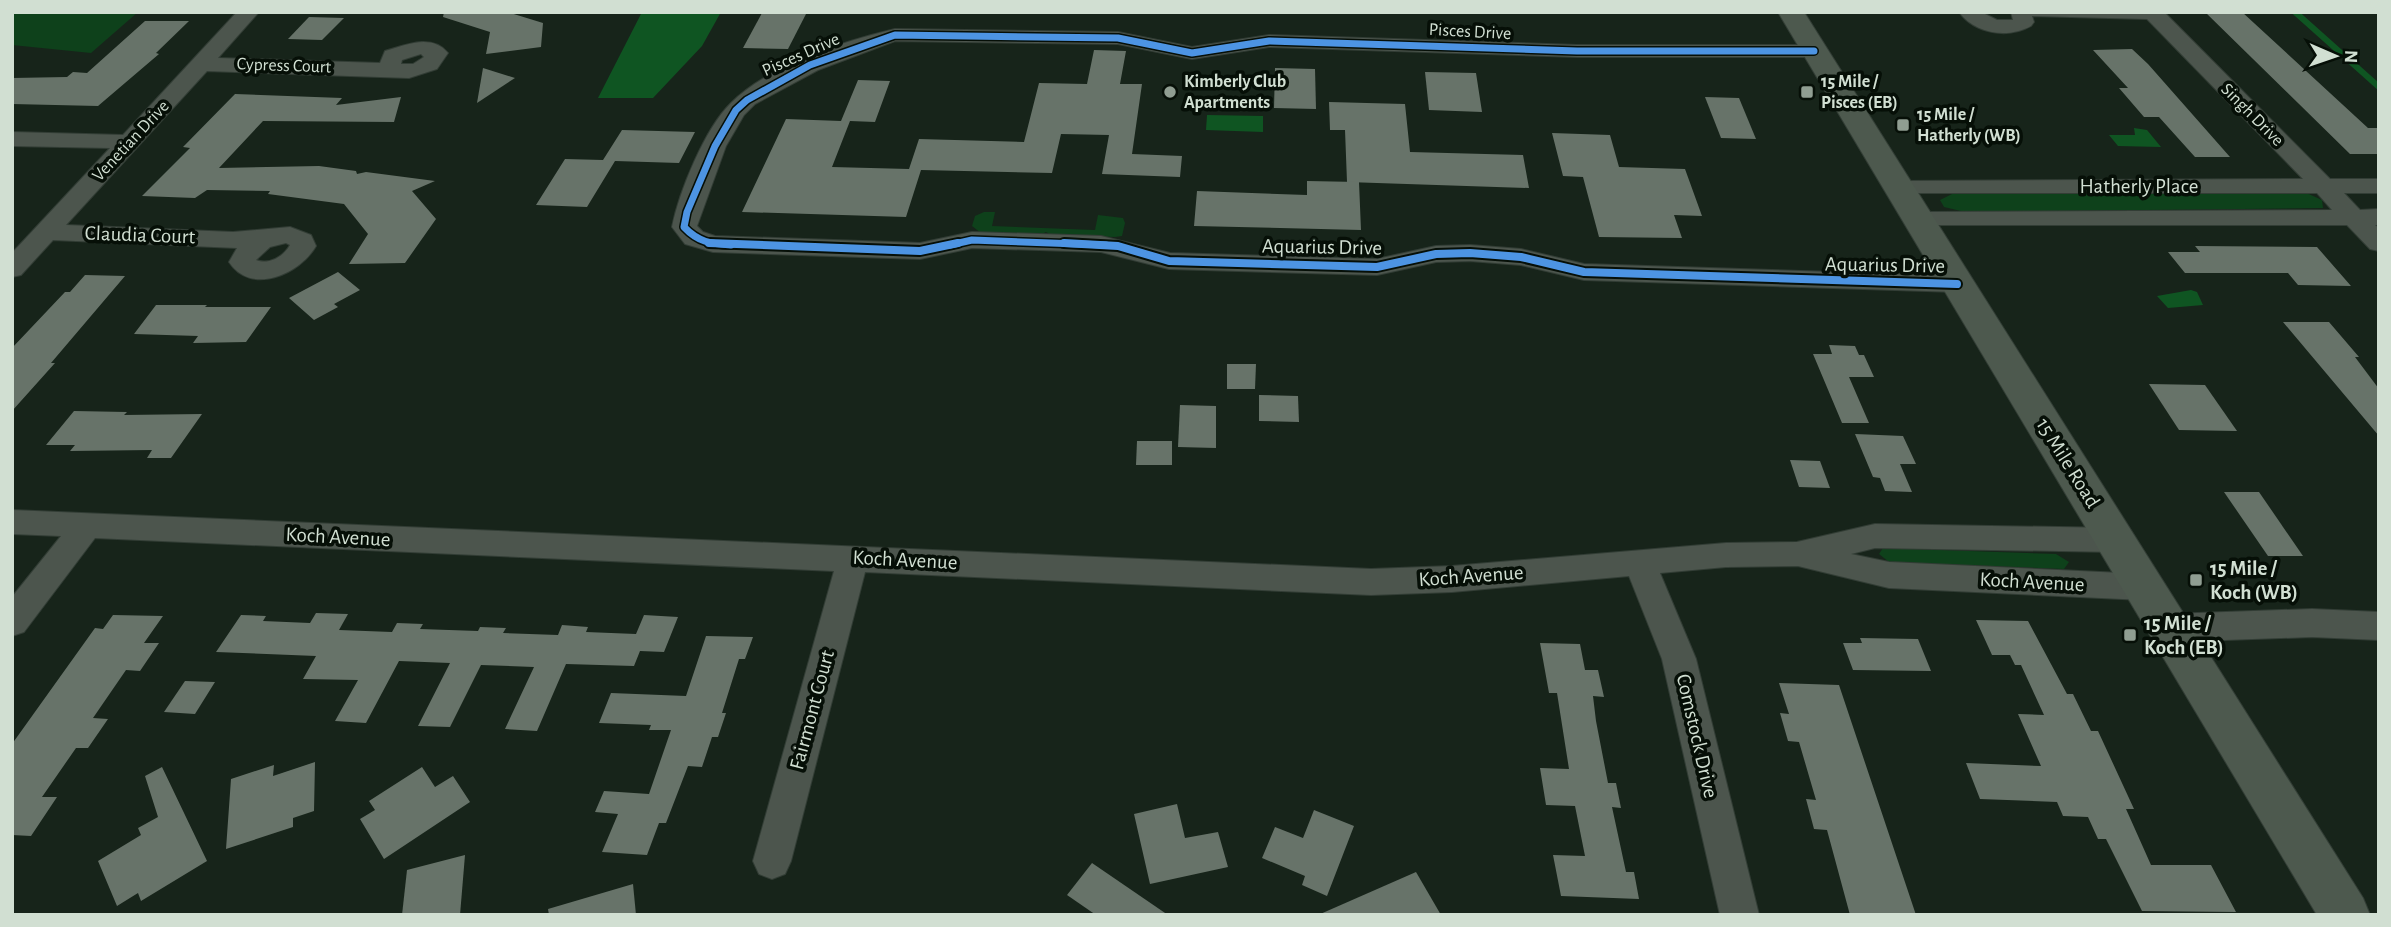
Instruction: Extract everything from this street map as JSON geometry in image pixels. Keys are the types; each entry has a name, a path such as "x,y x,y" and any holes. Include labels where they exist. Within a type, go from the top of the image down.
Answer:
{"main road":[{"name":"15 Mile Road","path":"1791,12 2345,915"}],"street":[{"name":"Venetian Drive","path":"12,270 249,12"},
{"path":"1969,12 1977,19 1994,26 2013,27 2033,15 2152,13"},
{"name":"Singh Drive","path":"2152,13 2379,243"},
{"name":"Pisces Drive","path":"688,233 684,227 687,212 731,118 745,100 768,85 871,41 895,35 1118,38 1192,53 1260,41 1564,51 1814,51"},
{"name":"Cypress Court","path":"202,64 367,67 393,63"},
{"path":"12,139 130,142"},
{"name":"Hatherly Place","path":"1898,188 2379,186"},
{"name":"Hatherly Place","path":"1918,220 2379,217"},
{"name":"Claudia Court","path":"47,232 238,248 242,262 251,269 268,269 288,263 303,246 297,237 281,236"},
{"name":"Aquarius Drive","path":"688,233 713,244 919,251 972,240 1101,244 1169,261 1377,267 1436,254 1470,253 1521,257 1584,272 1957,284"},
{"name":"Koch Avenue","path":"12,523 1371,582 1451,579 1639,561 1797,554 1875,536 2115,541"},
{"path":"12,622 88,525"},
{"name":"Koch Avenue","path":"1797,554 1889,575 2143,587"},
{"name":"Fairmont Court","path":"772,861 853,558"},
{"name":"Comstock Drive","path":"1639,561 1679,659 1740,915"},
{"path":"2169,628 2312,624 2379,626"}],"shaded area":[{"path":"12,12 138,12 91,53 12,45"},
{"path":"642,12 721,12 702,46 653,98 598,98"},
{"path":"1207,115 1263,116 1263,132 1206,130"},
{"path":"2134,128 2147,130 2161,147 2118,146 2109,135 2135,135"},
{"path":"2302,191 2322,200 2323,208 1965,212 1944,207 1940,200 1952,194"},
{"path":"984,212 995,212 992,226 1095,230 1098,215 1123,218 1125,223 1122,236 1115,237 1051,235 1046,232 1040,235 981,233 972,226 975,216"},
{"path":"2191,290 2197,292 2203,305 2168,308 2157,296"},
{"path":"1883,548 2056,554 2069,562 2064,569 1889,562 1879,554"}],"building":[{"path":"444,12 507,12 543,23 541,47 486,54 490,32 443,17"},
{"path":"2205,12 2242,12 2368,128 2379,128 2379,154 2350,154"},
{"path":"762,13 806,14 788,49 743,48"},
{"path":"309,17 344,18 322,40 288,39"},
{"path":"145,21 189,21 156,53 159,54 98,106 12,104 12,78 67,77 73,72 87,73"},
{"path":"2132,49 2230,157 2195,157 2159,117 2144,117 2119,88 2128,88 2093,50"},
{"path":"1094,50 1126,51 1120,84 1142,84 1132,154 1182,156 1180,177 1102,174 1109,135 1061,134 1052,173 921,170 906,217 742,212 786,119 841,121 858,80 890,81 875,122 850,121 832,167 909,169 919,139 1024,142 1039,83 1087,84"},
{"path":"483,68 515,78 477,103"},
{"path":"1275,68 1315,69 1316,109 1274,108"},
{"path":"1425,72 1476,73 1482,112 1429,110"},
{"path":"235,94 342,98 336,105 401,97 394,122 263,121 219,168 319,166 356,171 357,174 366,172 435,181 412,191 436,219 405,263 349,264 368,234 344,204 268,194 270,191 207,190 195,198 142,196 190,148 183,147"},
{"path":"1705,97 1739,98 1756,139 1721,138"},
{"path":"1329,102 1405,104 1410,152 1523,155 1529,188 1347,182 1345,130 1330,130"},
{"path":"622,130 695,132 679,163 615,161 587,207 536,205 565,159 603,160"},
{"path":"1552,133 1610,135 1619,167 1685,169 1702,216 1674,215 1682,238 1599,237 1583,177 1563,176"},
{"path":"1307,181 1359,182 1361,230 1194,226 1197,191 1307,195"},
{"path":"2195,246 2317,247 2351,286 2298,285 2288,273 2185,273 2168,252 2200,252"},
{"path":"338,272 360,290 334,304 338,307 314,320 289,298"},
{"path":"85,275 125,276 51,363 55,363 12,411 12,348 65,292 70,292"},
{"path":"156,305 271,307 246,342 193,343 198,336 134,334"},
{"path":"2283,322 2329,322 2359,357 2355,357 2379,389 2379,436"},
{"path":"1829,345 1855,346 1859,355 1864,355 1874,377 1849,377 1869,423 1842,423 1813,354 1832,354"},
{"path":"1227,364 1256,364 1255,389 1227,389"},
{"path":"2149,384 2205,385 2237,431 2179,430"},
{"path":"1259,395 1298,396 1299,422 1259,421"},
{"path":"1180,405 1216,406 1216,448 1178,447"},
{"path":"74,411 127,412 124,415 202,414 171,458 147,458 152,450 70,451 75,445 46,445"},
{"path":"1855,434 1903,436 1916,464 1900,464 1912,492 1885,491 1880,478 1873,477"},
{"path":"1137,441 1172,441 1172,465 1136,465"},
{"path":"1790,460 1820,461 1830,488 1799,487"},
{"path":"2224,492 2259,492 2303,556 2268,556"},
{"path":"316,613 348,614 339,630 392,632 397,623 423,624 420,629 478,631 480,627 506,628 503,633 558,635 562,625 588,627 586,632 636,634 644,615 678,617 664,652 640,651 634,666 566,664 537,731 505,729 534,667 481,665 450,727 418,726 450,663 399,661 366,723 335,721 358,680 303,679 316,656 216,652 241,615 266,616 263,621 310,623"},
{"path":"113,615 163,616 144,643 159,643 140,671 126,670 93,718 108,719 88,748 76,748 42,797 57,797 31,836 12,835 12,744 95,628 103,629"},
{"path":"1976,620 2028,621 2067,694 2073,694 2091,731 2098,731 2134,809 2126,809 2151,865 2211,865 2236,912 2142,911 2106,839 2098,839 2088,817 2063,816 2057,802 1980,799 1966,763 2041,766 2018,714 2044,715 2021,665 2015,665 2010,655 1992,655"},
{"path":"706,636 753,637 745,659 739,659 722,713 726,713 718,737 712,737 702,767 688,766 666,823 659,823 647,855 602,852 618,814 595,812 604,791 649,794 671,730 649,730 651,725 599,723 611,693 686,696"},
{"path":"1860,638 1918,639 1931,671 1853,670 1843,643 1862,643"},
{"path":"1540,643 1580,644 1585,670 1598,670 1604,697 1593,696 1596,721 1608,783 1616,783 1621,808 1612,807 1626,872 1634,872 1639,899 1561,896 1553,855 1585,856 1575,806 1546,805 1540,768 1569,769 1557,693 1549,693"},
{"path":"185,681 215,682 195,714 164,712"},
{"path":"1779,683 1839,685 1916,915 1850,915 1827,830 1814,829 1806,799 1816,800 1799,742 1788,741 1780,713 1789,714"},
{"path":"315,762 314,811 293,818 293,827 226,849 231,779 274,765 273,776"},
{"path":"162,767 207,861 141,901 138,893 117,906 98,861 141,835 138,828 158,817 145,776"},
{"path":"422,767 435,787 453,776 470,802 384,859 360,819 375,810 369,801"},
{"path":"1177,804 1185,838 1218,832 1228,867 1150,884 1134,814"},
{"path":"1314,810 1354,826 1327,896 1302,885 1305,876 1262,858 1275,827 1303,838"},
{"path":"465,855 460,915 402,915 407,870"},
{"path":"1092,863 1168,915 1096,915 1067,895"},
{"path":"1416,872 1441,915 1318,915"},
{"path":"633,884 636,915 549,915 548,909"}],"waterway":[{"path":"2295,12 2379,87"}],"cycle path":[{"path":"1814,51 1577,51 1269,41 1192,53 1118,38 895,35 859,46 786,76 764,88 736,110 715,146 687,212 684,227 694,238 713,244 920,251 972,240 1101,244 1118,246 1169,261 1377,267 1436,254 1470,253 1521,257 1584,272 1957,284"}],"place":[{"name":"Kimberly Club Apartments","path":"1170,92"},
{"name":"15 Mile / Pisces (EB)","path":"1807,92"},
{"name":"15 Mile / Hatherly (WB)","path":"1903,125"},
{"name":"15 Mile / Koch (WB)","path":"2196,580"},
{"name":"15 Mile / Koch (EB)","path":"2130,635"}]}
